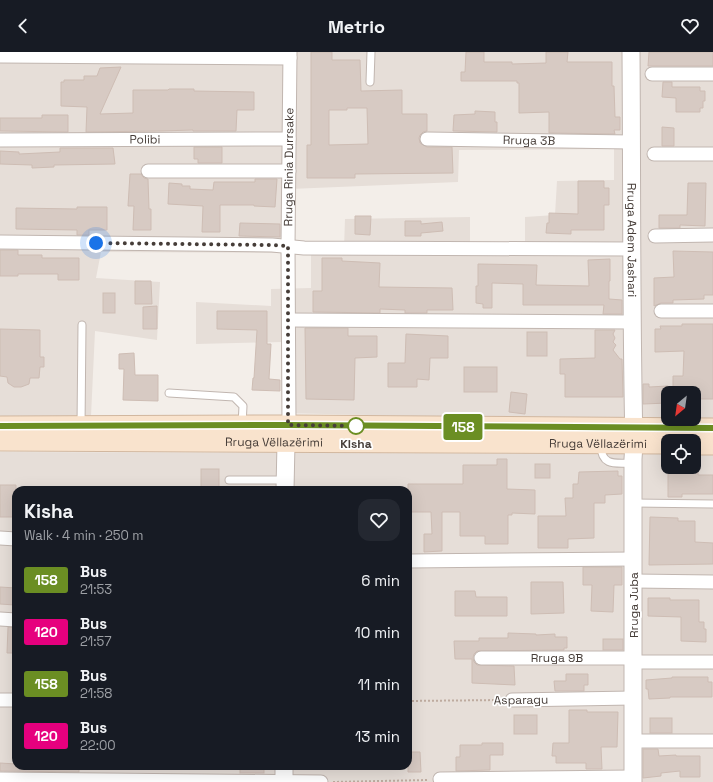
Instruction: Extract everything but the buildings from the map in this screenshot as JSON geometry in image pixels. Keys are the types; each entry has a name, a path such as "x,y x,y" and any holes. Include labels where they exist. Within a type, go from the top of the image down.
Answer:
{"main road":[{"name":"Rruga Vëllazërimi","path":"0,426 242,426 287,434 601,445 634,436 661,442"},
{"name":"Rruga Vëllazërimi","path":"0,441 287,434 634,436 713,428"},
{"path":"701,445 713,445"}],"street":[{"name":"Rruga Adem Jashari","path":"630,52 634,436"},
{"path":"0,56 290,55"},
{"name":"Rruga Rinia Durrsake","path":"287,434 290,55"},
{"path":"652,74 713,74"},
{"name":"Polibi","path":"0,140 289,139"},
{"name":"Rruga 3B","path":"427,139 631,142"},
{"path":"654,154 713,154"},
{"path":"148,171 289,171"},
{"path":"656,236 713,235"},
{"path":"0,242 272,245 312,248 631,249"},
{"path":"661,311 713,311"},
{"path":"289,320 632,322"},
{"path":"285,485 287,434"},
{"name":"Rruga Juba","path":"633,780 634,436"},
{"path":"0,538 12,539"},
{"path":"412,562 634,559"},
{"path":"634,581 713,582"},
{"path":"0,619 12,620"},
{"name":"Rruga 9B","path":"481,658 713,662"},
{"name":"Asparagu","path":"512,700 634,698"},
{"path":"0,700 12,700"},
{"path":"633,741 713,741"},
{"path":"0,779 284,776 321,782"},
{"path":"440,779 633,780"}],"lane":[{"path":"370,82 371,52"},
{"path":"81,426 82,325"},
{"path":"169,393 234,396 243,406 242,426"},
{"path":"601,445 602,456 607,461 611,463 633,463"},
{"path":"229,480 285,485"},
{"path":"634,503 713,504"}],"path":[{"name":"Asparagu","path":"412,701 512,700"},
{"path":"321,782 440,779"}],"shaded area":[{"path":"0,52 713,52 713,420 701,420 701,386 661,386 661,421 282,413 281,342 196,344 196,302 271,306 271,289 311,288 311,248 344,248 345,219 470,217 470,247 525,246 525,217 555,215 557,181 614,180 614,149 459,150 458,182 290,189 291,253 101,252 96,278 160,282 157,340 95,331 91,416 0,416"},
{"path":"0,452 661,454 661,474 701,474 701,454 713,454 713,782 0,782"}],"bus line":[{"name":"158","path":"0,426 288,425 713,428"}],"place":[{"name":"Kisha","path":"356,426"}],"route":[{"path":"96,243 288,246 288,425 356,426"}]}
